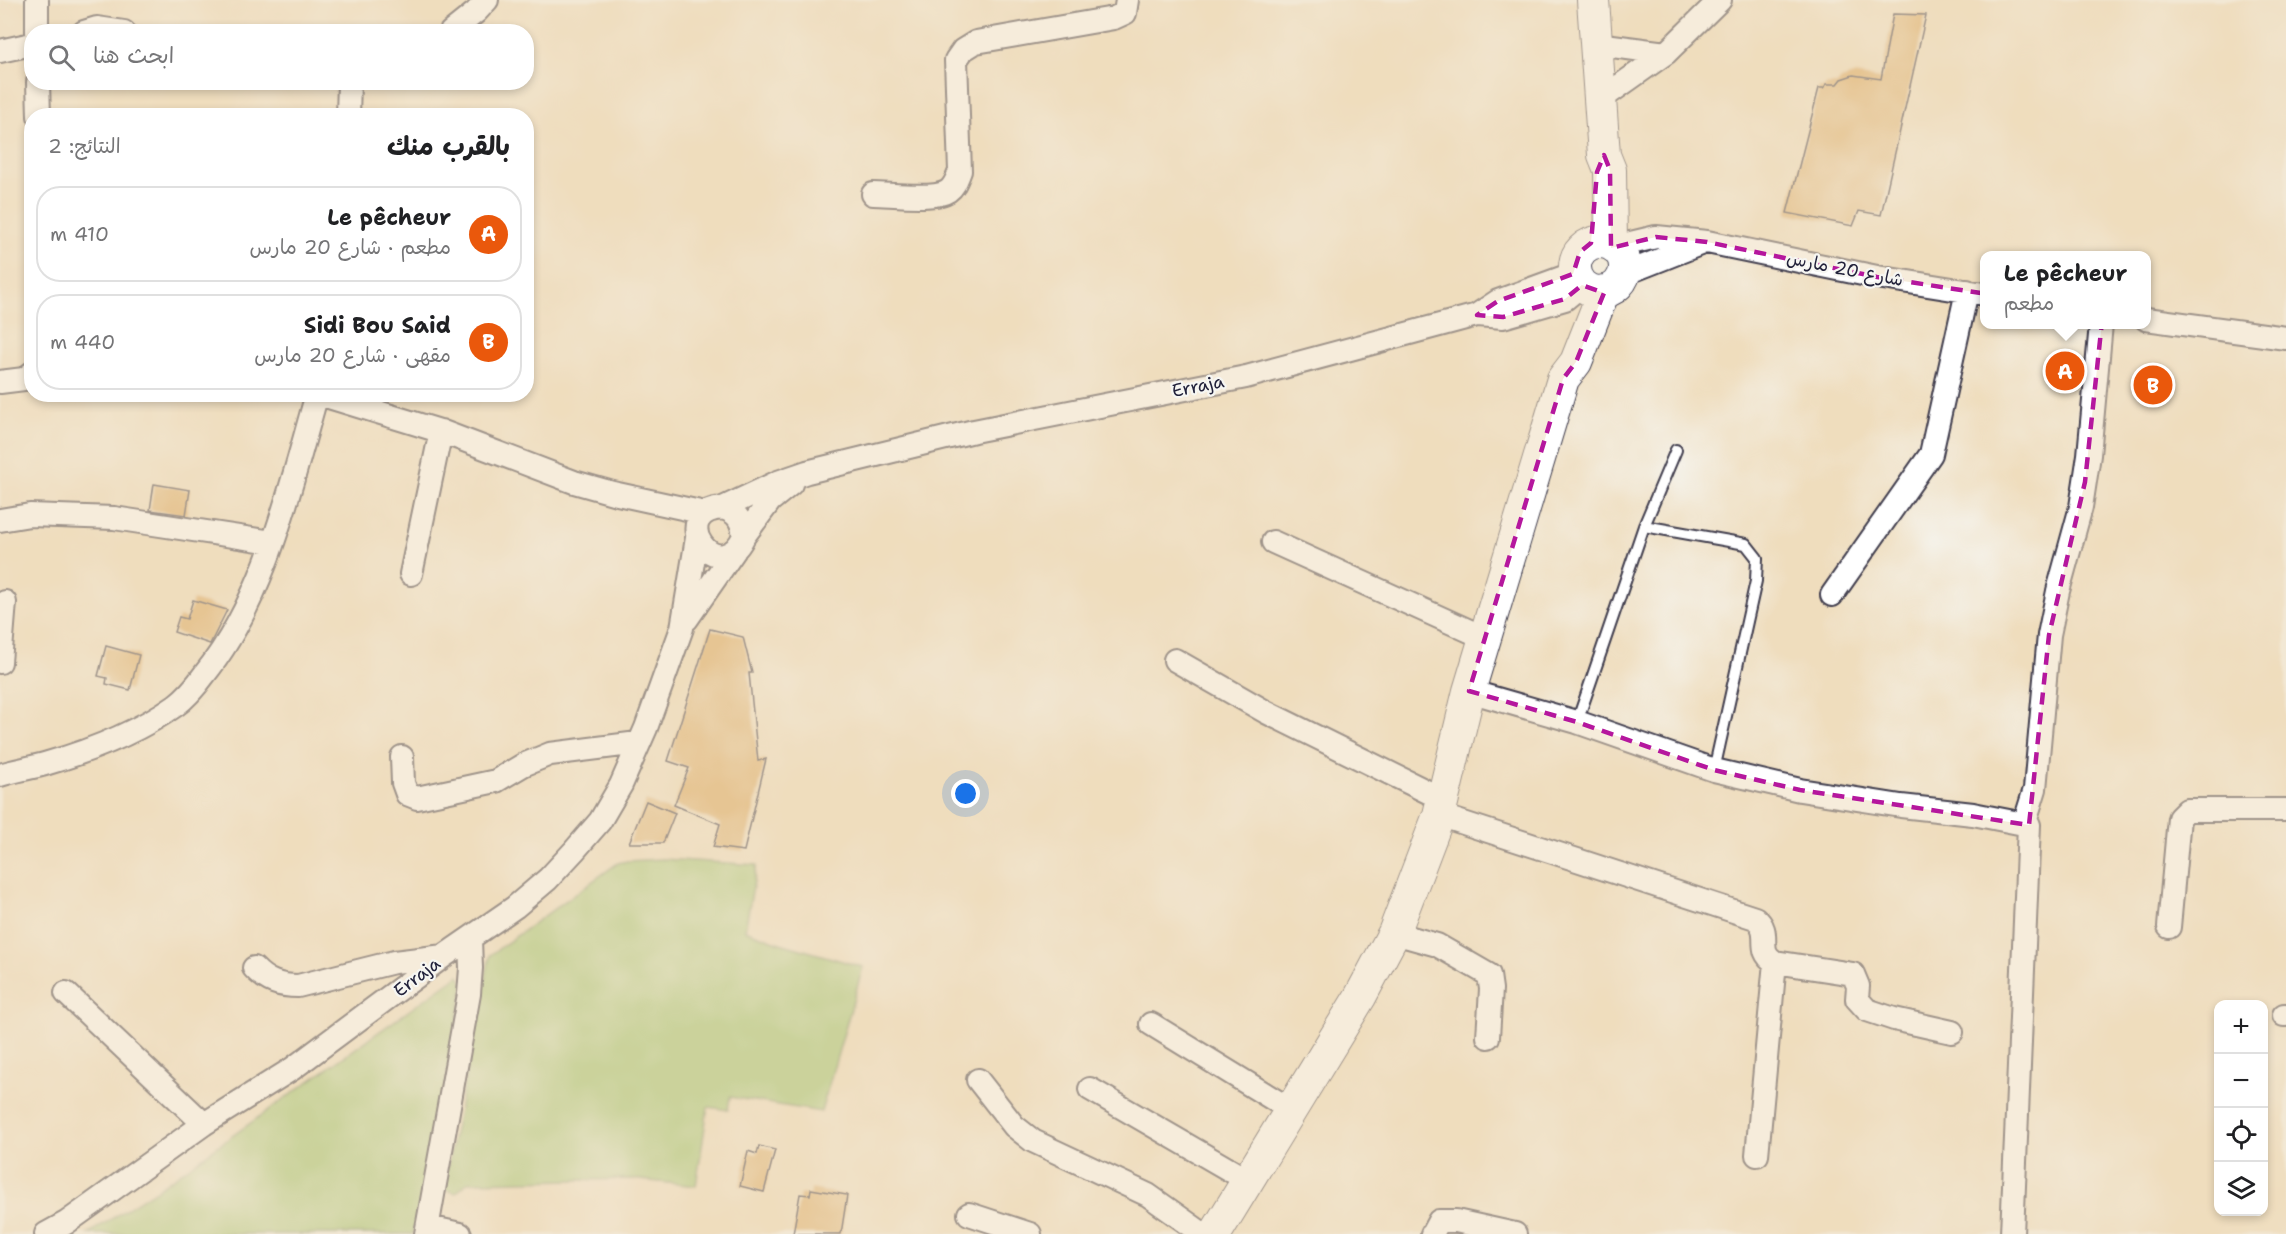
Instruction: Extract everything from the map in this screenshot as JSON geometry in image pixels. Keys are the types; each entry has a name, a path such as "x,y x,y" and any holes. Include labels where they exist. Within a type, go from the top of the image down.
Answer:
{"main road":[{"path":"1215,1234 1360,997 1394,933 1441,807 1469,691 1563,379 1561,358 1574,313 1598,268 1610,170 1604,155 1593,0"}],"street":[{"path":"36,24 37,0"},
{"path":"462,24 487,0"},
{"path":"873,194 932,195 947,191 955,183 960,171 956,60 963,50 976,42 1114,18 1125,13 1127,0"},
{"path":"1601,99 1666,53 1720,0"},
{"path":"1597,44 1666,53"},
{"path":"0,51 24,46"},
{"path":"38,90 39,108"},
{"path":"348,108 349,90"},
{"name":"شارع 20 مارس","path":"1598,268 1656,237 1707,242 1877,277 1975,292"},
{"name":"Erraja","path":"705,522 778,482 807,472 974,431 1246,377 1477,315 1498,301 1598,268"},
{"path":"1832,594 1931,454 1975,292"},
{"path":"2151,320 2286,338"},
{"path":"2012,1234 2029,825 2026,818 2035,789 2049,635 2058,591 2082,507 2101,329"},
{"path":"0,382 24,379"},
{"path":"0,775 105,744 178,704 201,680 234,633 272,542 316,402"},
{"path":"345,402 441,431 574,482 649,502 705,522 732,511 743,525 739,543 726,554 717,555 708,552 701,546 705,522"},
{"path":"411,574 441,431"},
{"path":"682,628 770,501 807,472"},
{"path":"0,520 30,515 114,518 272,542"},
{"path":"682,628 705,522"},
{"path":"1273,542 1485,638"},
{"path":"0,662 5,602"},
{"name":"Erraja","path":"46,1234 66,1223 204,1124 292,1069 444,956 515,907 548,879 600,821 621,785 646,728 682,628"},
{"path":"1175,660 1441,807 1755,918 1762,924 1764,930 1764,953 1767,958 1775,962 1853,974 1858,986 1857,999 1867,1010 1894,1019 1952,1032"},
{"path":"1469,691 1577,722 1714,770 1800,790 1901,806 1973,814 2029,825"},
{"path":"402,757 403,783 407,794 417,798 496,781 550,754 638,743"},
{"path":"2169,927 2180,818 2187,810 2286,810"},
{"path":"1394,933 1437,945 1489,975 1491,990 1488,1037"},
{"path":"460,1234 427,1230 470,994 470,939"},
{"path":"254,969 261,976 277,984 298,986 394,962 444,956"},
{"path":"1757,1155 1775,962"},
{"path":"66,993 204,1124"},
{"path":"1151,1024 1291,1110"},
{"path":"978,1080 1014,1126 1033,1141 1148,1195 1203,1234"},
{"path":"1090,1089 1247,1180"},
{"path":"969,1214 1030,1234"},
{"path":"1432,1234 1439,1221 1456,1221 1515,1234"}],"lane":[{"path":"1577,722 1644,526 1676,450"},
{"path":"1644,526 1746,544 1757,558 1756,581 1714,770"}],"highlighted area":[{"path":"1604,155 1610,170 1611,248 1656,237 1707,242 1877,277 2103,312 2085,482 2049,635 2029,825 1800,790 1714,770 1577,722 1469,691 1563,379 1576,362 1604,293 1582,285 1565,299 1503,317 1477,315 1498,301 1573,274 1580,252 1591,243 1597,172"}],"green space":[{"path":"662,859 757,865 745,930 780,943 863,967 821,1112 730,1097 728,1110 708,1107 696,1186 631,1179 468,1182 456,1193 443,1189 490,955 618,863"},
{"path":"459,975 464,985 433,1151 413,1234 88,1234 156,1190"}],"building":[{"path":"1893,14 1926,15 1881,215 1859,211 1853,226 1787,213 1819,88 1827,84 1837,84 1841,79 1853,75 1881,79"},
{"path":"154,484 190,490 186,515 150,510"},
{"path":"193,600 227,610 210,644 174,632 179,617 187,619"},
{"path":"710,629 743,637 752,673 749,673 758,761 766,759 744,851 713,847 720,824 674,805 689,768 668,761"},
{"path":"106,646 139,655 130,690 106,684 107,678 98,676"},
{"path":"646,801 675,813 663,843 629,843"},
{"path":"759,1146 775,1150 764,1192 740,1186 748,1151 757,1154"},
{"path":"811,1189 847,1195 841,1234 793,1234 800,1194 810,1195"}],"place":[{"name":"Le pêcheur","path":"2065,371"},
{"name":"Sidi Bou Said","path":"2153,385"}]}
